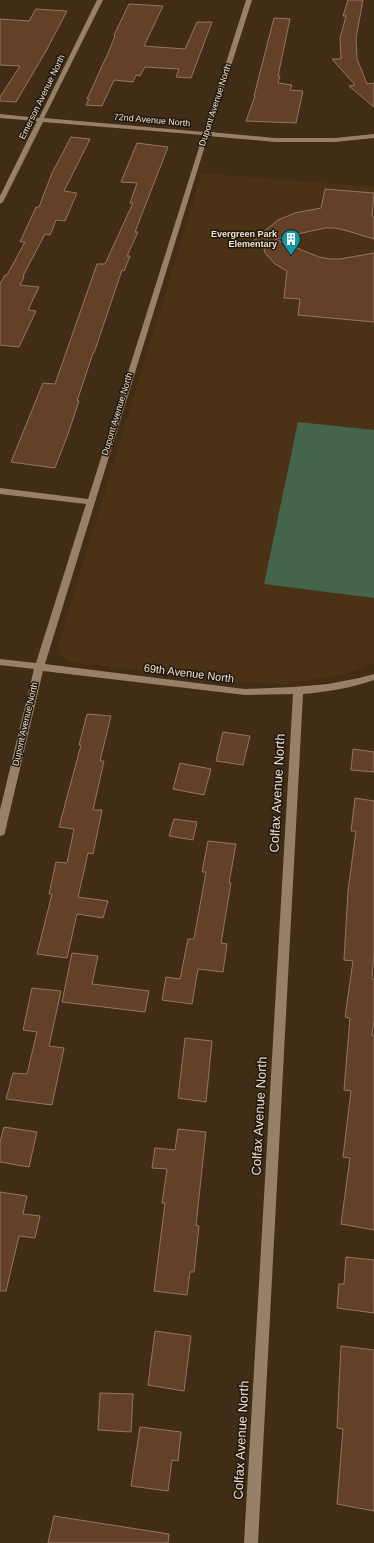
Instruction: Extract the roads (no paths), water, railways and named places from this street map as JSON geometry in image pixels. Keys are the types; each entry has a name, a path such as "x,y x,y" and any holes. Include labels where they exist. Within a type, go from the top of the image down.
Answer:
{"street":[{"name":"Emerson Avenue North","path":"0,202 100,0"},
{"name":"Dupont Avenue North","path":"0,832 39,666 249,0"},
{"name":"72nd Avenue North","path":"0,116 305,141 374,136"},
{"path":"0,491 90,502"},
{"name":"69th Avenue North","path":"0,662 245,692 298,691 329,687 374,677"},
{"name":"Colfax Avenue North","path":"251,1543 298,691"}],"place":[{"name":"Evergreen Park Elementary","path":"291,256"}]}
